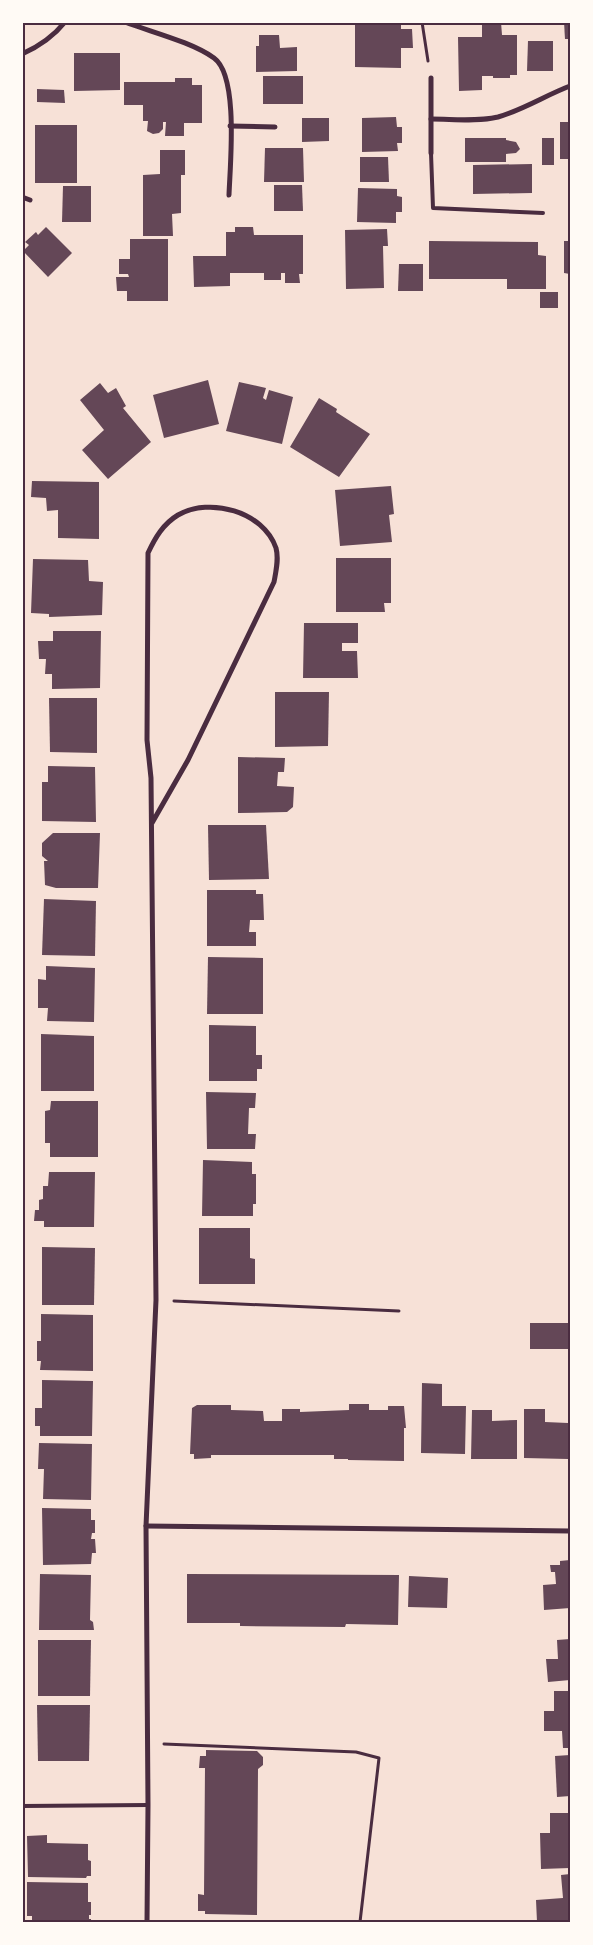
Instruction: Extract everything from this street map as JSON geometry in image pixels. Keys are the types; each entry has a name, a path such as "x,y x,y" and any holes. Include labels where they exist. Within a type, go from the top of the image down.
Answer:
{"street":[{"path":"22,54 42,44 56,33 65,22"},
{"path":"125,22 199,49 215,58 222,66 230,93 229,195"},
{"path":"431,78 431,153"},
{"path":"431,120 496,117 513,112 570,86"},
{"path":"230,126 275,127"},
{"path":"22,197 30,200"},
{"path":"147,1922 146,1526 156,1300 152,823 151,778 147,740 148,553 155,538 167,523 180,514 206,508 236,511 253,519 267,532 276,548 277,564 274,582 188,760 152,823"},
{"path":"146,1526 570,1531"}],"lane":[{"path":"431,153 433,208 543,213"},
{"path":"22,1806 148,1805"}],"path":[{"path":"422,22 431,78"},
{"path":"156,1300 399,1311"},
{"path":"148,1743 356,1752 379,1758 360,1922"}],"building":[{"path":"482,22 501,22 502,35 517,35 517,75 510,75 510,78 482,76 482,90 459,91 458,37 482,37"},
{"path":"564,22 570,22 570,39 565,39"},
{"path":"355,25 401,25 401,29 412,29 413,48 401,48 401,68 355,67"},
{"path":"259,35 279,35 280,48 297,47 297,71 256,72 256,46 259,46"},
{"path":"528,41 553,41 553,71 527,71"},
{"path":"74,53 120,53 120,90 74,91"},
{"path":"263,76 303,76 303,104 263,104"},
{"path":"175,78 192,78 192,85 202,85 202,123 184,123 184,136 165,136 166,122 163,122 163,129 159,133 153,134 147,131 148,121 143,121 143,105 124,105 124,82 175,82"},
{"path":"37,89 64,90 65,103 37,102"},
{"path":"396,117 397,127 402,127 402,143 397,143 398,151 362,152 362,118"},
{"path":"302,118 329,118 329,141 302,142"},
{"path":"560,122 570,122 570,178 568,178 568,159 560,159"},
{"path":"35,125 77,125 77,183 35,183"},
{"path":"465,138 506,138 506,140 516,142 520,149 516,153 506,154 506,162 465,162"},
{"path":"542,138 554,138 554,165 542,165"},
{"path":"265,148 303,148 304,182 264,182"},
{"path":"160,150 185,150 185,175 181,175 181,213 172,214 173,236 143,236 143,175 160,174"},
{"path":"360,157 388,157 389,182 360,182"},
{"path":"532,164 532,193 473,194 473,165"},
{"path":"274,185 302,185 303,211 274,211"},
{"path":"63,186 91,186 91,222 62,222"},
{"path":"358,188 397,189 397,196 402,197 402,212 396,212 396,223 357,222"},
{"path":"46,227 72,253 48,277 23,251 29,245 25,242 36,232 38,235"},
{"path":"235,227 253,227 254,235 303,235 303,274 299,274 300,283 285,283 285,273 281,273 281,280 264,280 264,273 230,273 230,286 194,287 193,256 226,256 226,232 235,232"},
{"path":"387,229 388,246 383,246 384,288 346,289 345,230"},
{"path":"130,239 168,239 168,301 127,301 127,291 117,291 116,277 129,277 128,274 119,274 119,259 130,259"},
{"path":"429,241 538,242 538,255 546,256 546,289 507,289 507,279 429,279"},
{"path":"564,241 570,241 570,274 564,273"},
{"path":"399,264 423,264 423,291 398,291"},
{"path":"540,292 558,292 558,308 540,308"},
{"path":"208,380 219,424 164,438 153,395"},
{"path":"239,382 266,388 263,398 266,400 269,390 293,397 282,444 226,431"},
{"path":"100,383 108,393 116,388 126,406 123,408 151,442 108,479 82,450 104,430 80,400"},
{"path":"319,398 337,409 336,412 370,434 339,477 290,447"},
{"path":"32,481 99,482 99,539 58,538 58,510 47,511 46,498 31,497"},
{"path":"391,486 394,514 389,515 392,542 340,546 335,490"},
{"path":"336,558 391,558 391,603 384,603 385,612 336,612"},
{"path":"33,559 88,560 89,581 103,582 102,615 49,617 49,614 31,613"},
{"path":"304,623 358,623 358,643 342,643 342,651 357,651 358,678 303,678"},
{"path":"53,631 101,631 100,688 52,689 52,674 45,674 46,659 39,659 38,641 53,641"},
{"path":"275,692 329,692 328,746 275,747"},
{"path":"49,698 97,698 97,753 50,752"},
{"path":"238,757 285,758 284,772 278,772 277,786 294,787 293,807 287,812 238,813"},
{"path":"48,766 95,767 96,822 42,821 42,782 48,782"},
{"path":"208,825 266,825 269,879 209,880"},
{"path":"53,833 100,833 98,888 56,888 45,885 44,861 48,861 42,856 42,843"},
{"path":"207,890 256,890 256,894 263,894 264,920 250,920 249,932 256,932 256,946 207,946"},
{"path":"44,899 96,901 95,956 42,955"},
{"path":"208,957 263,958 263,1014 207,1014"},
{"path":"46,966 95,968 94,1022 47,1021 48,1008 38,1008 38,979 46,980"},
{"path":"209,1025 256,1026 256,1055 262,1055 262,1069 257,1069 257,1081 209,1081"},
{"path":"41,1034 94,1036 94,1091 41,1091"},
{"path":"206,1092 256,1093 255,1108 249,1108 248,1134 256,1134 255,1149 207,1149"},
{"path":"51,1101 98,1101 98,1157 50,1157 50,1143 45,1143 45,1111 50,1110"},
{"path":"203,1160 252,1162 252,1174 256,1174 256,1204 253,1204 253,1216 202,1216"},
{"path":"49,1172 95,1172 94,1227 44,1227 44,1221 34,1221 35,1210 39,1210 39,1200 43,1199 43,1186 48,1186"},
{"path":"199,1228 250,1228 250,1258 255,1259 255,1284 199,1284"},
{"path":"42,1247 95,1248 94,1305 42,1305"},
{"path":"41,1314 93,1315 93,1371 40,1370 41,1361 37,1361 37,1341 41,1341"},
{"path":"530,1323 570,1323 570,1349 530,1349"},
{"path":"42,1380 93,1381 92,1436 40,1436 40,1426 35,1426 35,1408 42,1408"},
{"path":"422,1383 442,1384 442,1406 466,1406 465,1454 421,1453"},
{"path":"349,1404 369,1404 369,1410 388,1410 388,1406 404,1406 406,1428 404,1428 404,1461 334,1459 334,1455 211,1455 211,1458 194,1459 194,1454 190,1454 192,1408 197,1405 231,1405 231,1410 263,1411 264,1421 282,1421 282,1409 300,1409 300,1412 349,1410"},
{"path":"524,1409 545,1409 545,1422 568,1423 568,1459 524,1458"},
{"path":"472,1410 492,1410 492,1421 517,1420 517,1459 471,1459"},
{"path":"39,1443 92,1444 91,1500 43,1499 44,1469 38,1469"},
{"path":"42,1508 91,1509 91,1520 95,1520 95,1533 92,1533 91,1539 95,1539 96,1553 92,1553 91,1564 43,1565"},
{"path":"570,1560 570,1608 544,1610 543,1585 556,1584 555,1572 551,1572 550,1565 560,1565 560,1561"},
{"path":"40,1574 91,1575 90,1620 93,1622 94,1630 39,1630"},
{"path":"187,1574 399,1575 398,1625 346,1624 345,1627 240,1626 240,1623 187,1623"},
{"path":"409,1576 448,1578 447,1608 408,1607"},
{"path":"570,1639 570,1680 548,1682 546,1659 558,1659 557,1640"},
{"path":"38,1640 91,1640 90,1696 38,1696"},
{"path":"554,1691 570,1691 570,1748 563,1748 562,1731 544,1731 544,1711 554,1711"},
{"path":"37,1705 90,1705 89,1761 38,1761"},
{"path":"206,1750 257,1751 263,1757 263,1765 258,1769 257,1915 205,1914 205,1911 198,1911 198,1894 204,1895 205,1768 199,1768 200,1756 206,1756"},
{"path":"570,1755 570,1796 557,1797 555,1756"},
{"path":"550,1813 570,1813 570,1868 541,1869 540,1833 550,1833"},
{"path":"47,1835 47,1843 88,1844 91,1876 86,1878 28,1877 27,1836"},
{"path":"570,1874 570,1922 537,1922 536,1900 563,1898 561,1875"},
{"path":"27,1882 88,1883 88,1902 91,1902 91,1915 89,1915 89,1919 91,1919 91,1922 32,1922 32,1916 27,1916"},
{"path":"206,1920 252,1921 252,1922 206,1922"}]}
